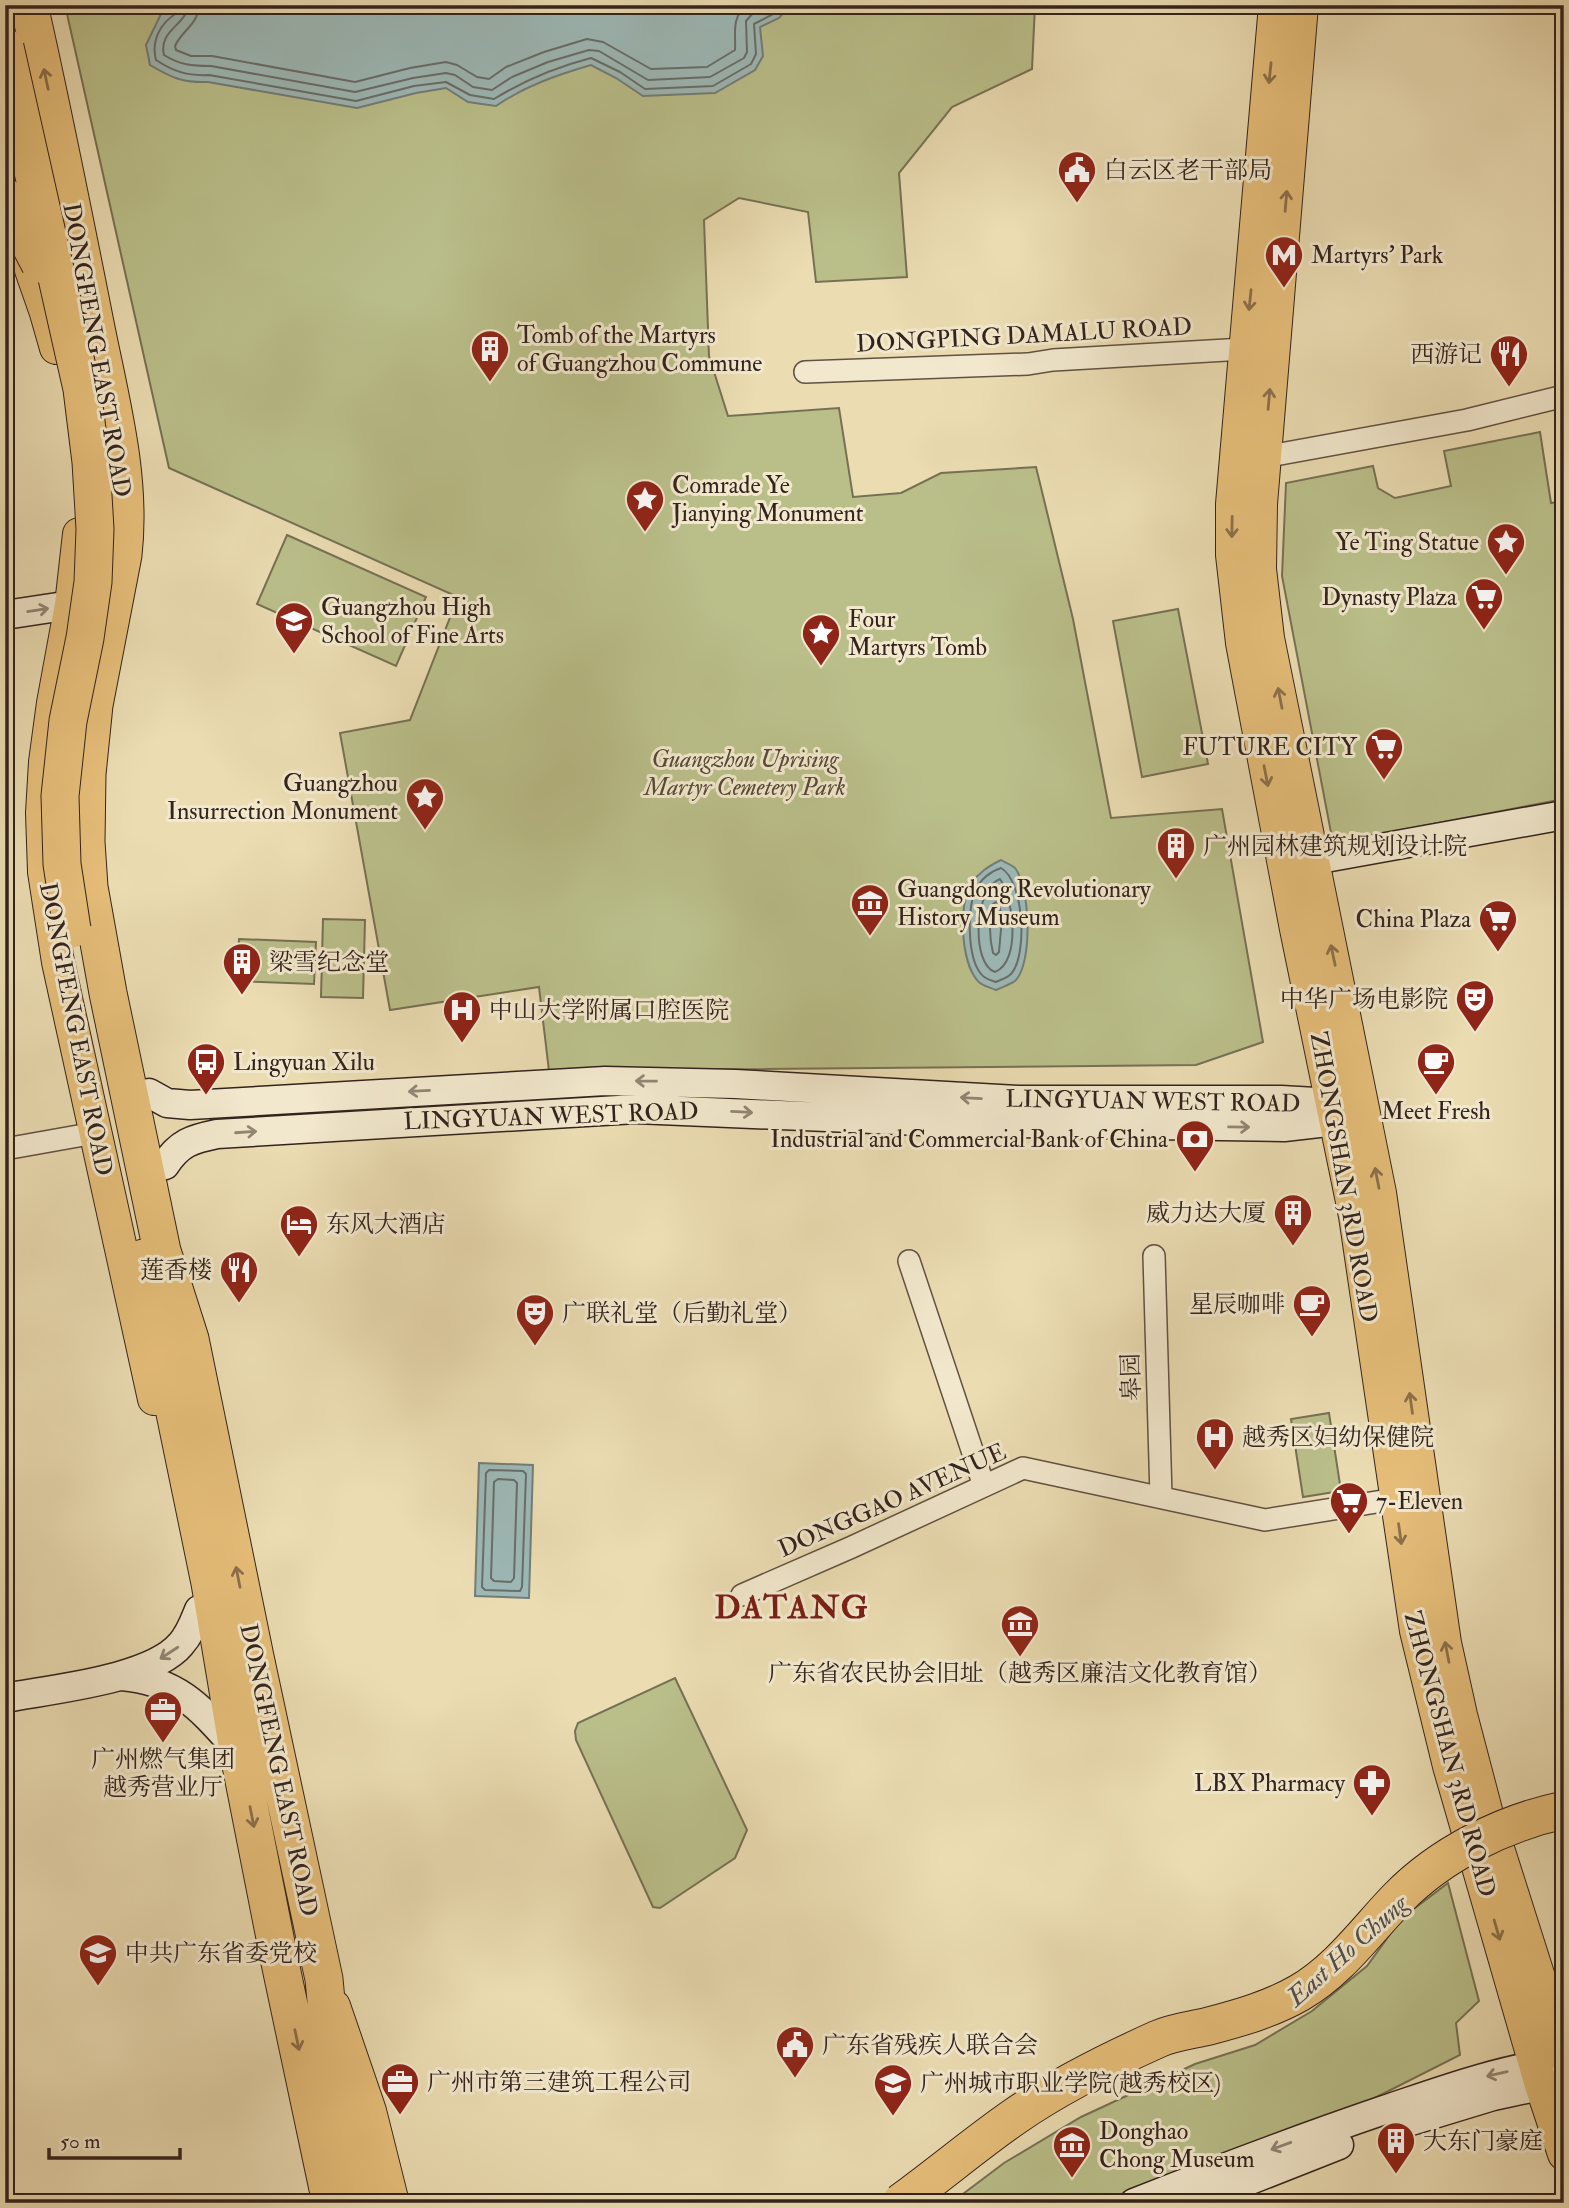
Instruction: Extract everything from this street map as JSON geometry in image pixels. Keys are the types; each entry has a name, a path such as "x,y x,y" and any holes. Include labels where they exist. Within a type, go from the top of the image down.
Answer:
{"highway":[{"name":"DONGFENG EAST ROAD","path":"29,5 106,372 125,493 122,555 91,729 85,794 86,862 100,950 162,1251 190,1339 324,1979 331,2054 361,2203"},
{"path":"5,47 64,311"},
{"name":"DONGFENG EAST ROAD","path":"60,146 129,415 142,492 143,523 139,561 117,650 109,711 106,824 113,914 182,1247 190,1339"},
{"path":"7,162 64,311"},
{"name":"DONGFENG EAST ROAD","path":"64,311 82,389 91,462 95,529 91,596 68,721 60,796 62,864 72,929 210,1583 238,1750 331,2203"},
{"path":"900,2203 1015,2116 1072,2081 1162,2038 1249,2014 1299,1993 1338,1963 1398,1898 1433,1868 1486,1837 1530,1819 1564,1811"},
{"path":"926,2203 1043,2119 1104,2082 1155,2059 1237,2038 1272,2022 1357,1955 1452,1858 1496,1835 1564,1811"},
{"path":"324,1979 378,2203"}],"main road":[{"name":"ZHONGSHAN 3RD ROAD","path":"1275,5 1233,504 1234,583 1241,643 1286,876 1344,1112 1386,1235 1445,1643 1461,1715 1476,1817"},
{"name":"ZHONGSHAN 3RD ROAD","path":"1302,5 1264,457 1259,546 1262,593 1280,699 1316,870 1363,1265 1395,1499 1418,1642 1476,1817 1553,2070 1564,2154"},
{"path":"7,162 80,291 97,334"},
{"name":"DONGFENG EAST ROAD","path":"7,162 31,270 53,336 74,443 79,528 71,605 49,733 44,784 42,841 46,892 58,962 124,1253 220,1705 238,1750"},
{"path":"5,225 31,270"},
{"path":"324,1979 370,2111 393,2203"}],"street":[{"name":"DONGPING DAMALU ROAD","path":"806,372 1028,364 1053,360 1244,349"},
{"path":"1264,457 1467,420 1564,396"},
{"path":"5,615 71,605 87,596 112,575 122,555"},
{"path":"1286,876 1564,815"},
{"path":"1316,870 1564,832"},
{"path":"605,1081 624,1109"},
{"name":"LINGYUAN WEST ROAD","path":"149,1093 167,1103 206,1104 605,1081 735,1084 1007,1100 1281,1100 1344,1112"},
{"path":"206,1104 200,1117 202,1125 211,1135"},
{"name":"LINGYUAN WEST ROAD","path":"164,1165 174,1150 211,1135 624,1109 944,1122 1284,1127 1344,1112"},
{"path":"5,1149 95,1133"},
{"name":"皋园","path":"1154,1256 1161,1496"},
{"path":"909,1261 984,1486"},
{"name":"DONGGAO AVENUE","path":"742,1595 1023,1468 1265,1520 1395,1499"},
{"path":"5,1698 119,1676 167,1656 180,1646 200,1610"},
{"path":"119,1676 141,1678 178,1691 196,1704 238,1750"},
{"path":"1134,2203 1310,2135 1451,2087 1553,2070"},
{"path":"1192,2203 1323,2151 1414,2119 1493,2096 1553,2070"}],"green space":[{"name":"Guangzhou Uprising Martyr Cemetery Park","path":"65,5 1035,5 1032,69 952,107 899,173 907,277 816,282 808,212 739,198 704,220 709,356 728,416 839,408 853,497 901,493 941,473 1036,467 1073,619 1111,818 1222,809 1263,1042 1196,1065 549,1071 539,987 390,1010 340,733 410,720 458,597 169,468"},
{"path":"1540,432 1551,503 1564,501 1564,799 1333,843 1282,576 1286,483 1373,466 1378,488 1395,498 1451,486 1444,451"},
{"path":"287,535 426,597 396,666 257,604"},
{"path":"1178,609 1208,764 1142,777 1113,621"},
{"path":"323,919 365,920 363,998 321,997"},
{"path":"239,939 316,942 314,984 237,981"},
{"path":"1329,1413 1341,1491 1303,1497 1291,1419"},
{"path":"675,1678 747,1830 735,1858 660,1908 653,1907 576,1740 575,1731 578,1723"},
{"path":"1448,1883 1479,2001 1456,2023 1460,2055 1339,2116 1123,2203 951,2203 1004,2163 1081,2117 1195,2064 1255,2045 1312,2011 1367,1966 1402,1918"}],"water":[{"path":"178,5 791,5 779,18 760,27 763,56 755,70 715,93 643,96 591,65 542,82 496,106 468,102 446,88 357,108 208,82 191,82 158,70 150,65 146,45 161,14"},
{"path":"1001,860 1015,868 1020,877 1028,924 1021,971 1016,980 996,990 981,984 972,971 967,960 963,919 964,905 971,884 984,870"},
{"path":"479,1463 533,1465 529,1598 475,1596"}],"place":[{"name":"白云区老干部局","path":"1077,204"},
{"name":"Martyrs' Park","path":"1284,289"},
{"name":"Tomb of the Martyrs of Guangzhou Commune","path":"490,383"},
{"name":"西游记","path":"1509,388"},
{"name":"Comrade Ye Jianying Monument","path":"645,533"},
{"name":"Ye Ting Statue","path":"1506,576"},
{"name":"Dynasty Plaza","path":"1484,631"},
{"name":"Guangzhou High School of Fine Arts","path":"294,655"},
{"name":"Four Martyrs Tomb","path":"821,667"},
{"name":"FUTURE CITY","path":"1384,781"},
{"name":"Guangzhou Insurrection Monument","path":"425,831"},
{"name":"广州园林建筑规划设计院","path":"1176,880"},
{"name":"Guangdong Revolutionary History Museum","path":"870,937"},
{"name":"China Plaza","path":"1498,953"},
{"name":"梁雪纪念堂","path":"242,996"},
{"name":"中华广场电影院","path":"1475,1033"},
{"name":"中山大学附属口腔医院","path":"462,1044"},
{"name":"Lingyuan Xilu","path":"206,1096"},
{"name":"Meet Fresh","path":"1436,1096"},
{"name":"Industrial and Commercial Bank of China","path":"1195,1173"},
{"name":"威力达大厦","path":"1293,1247"},
{"name":"东风大酒店","path":"299,1258"},
{"name":"莲香楼","path":"239,1304"},
{"name":"星辰咖啡","path":"1312,1338"},
{"name":"广联礼堂（后勤礼堂）","path":"535,1347"},
{"name":"越秀区妇幼保健院","path":"1215,1471"},
{"name":"7-Eleven","path":"1349,1535"},
{"name":"广东省农民协会旧址（越秀区廉洁文化教育馆）","path":"1020,1658"},
{"name":"广州燃气集团 越秀营业厅","path":"163,1744"},
{"name":"LBX Pharmacy","path":"1372,1817"},
{"name":"中共广东省委党校","path":"98,1987"},
{"name":"广东省残疾人联合会","path":"795,2079"},
{"name":"广州市第三建筑工程公司","path":"400,2116"},
{"name":"广州城市职业学院(越秀校区)","path":"893,2117"},
{"name":"大东门豪庭","path":"1396,2175"},
{"name":"Donghao Chong Museum","path":"1072,2179"}],"district":[{"name":"DATANG","path":"792,1607"}],"water label":[{"name":"East Ho Chung","path":"1347,1950"}]}
